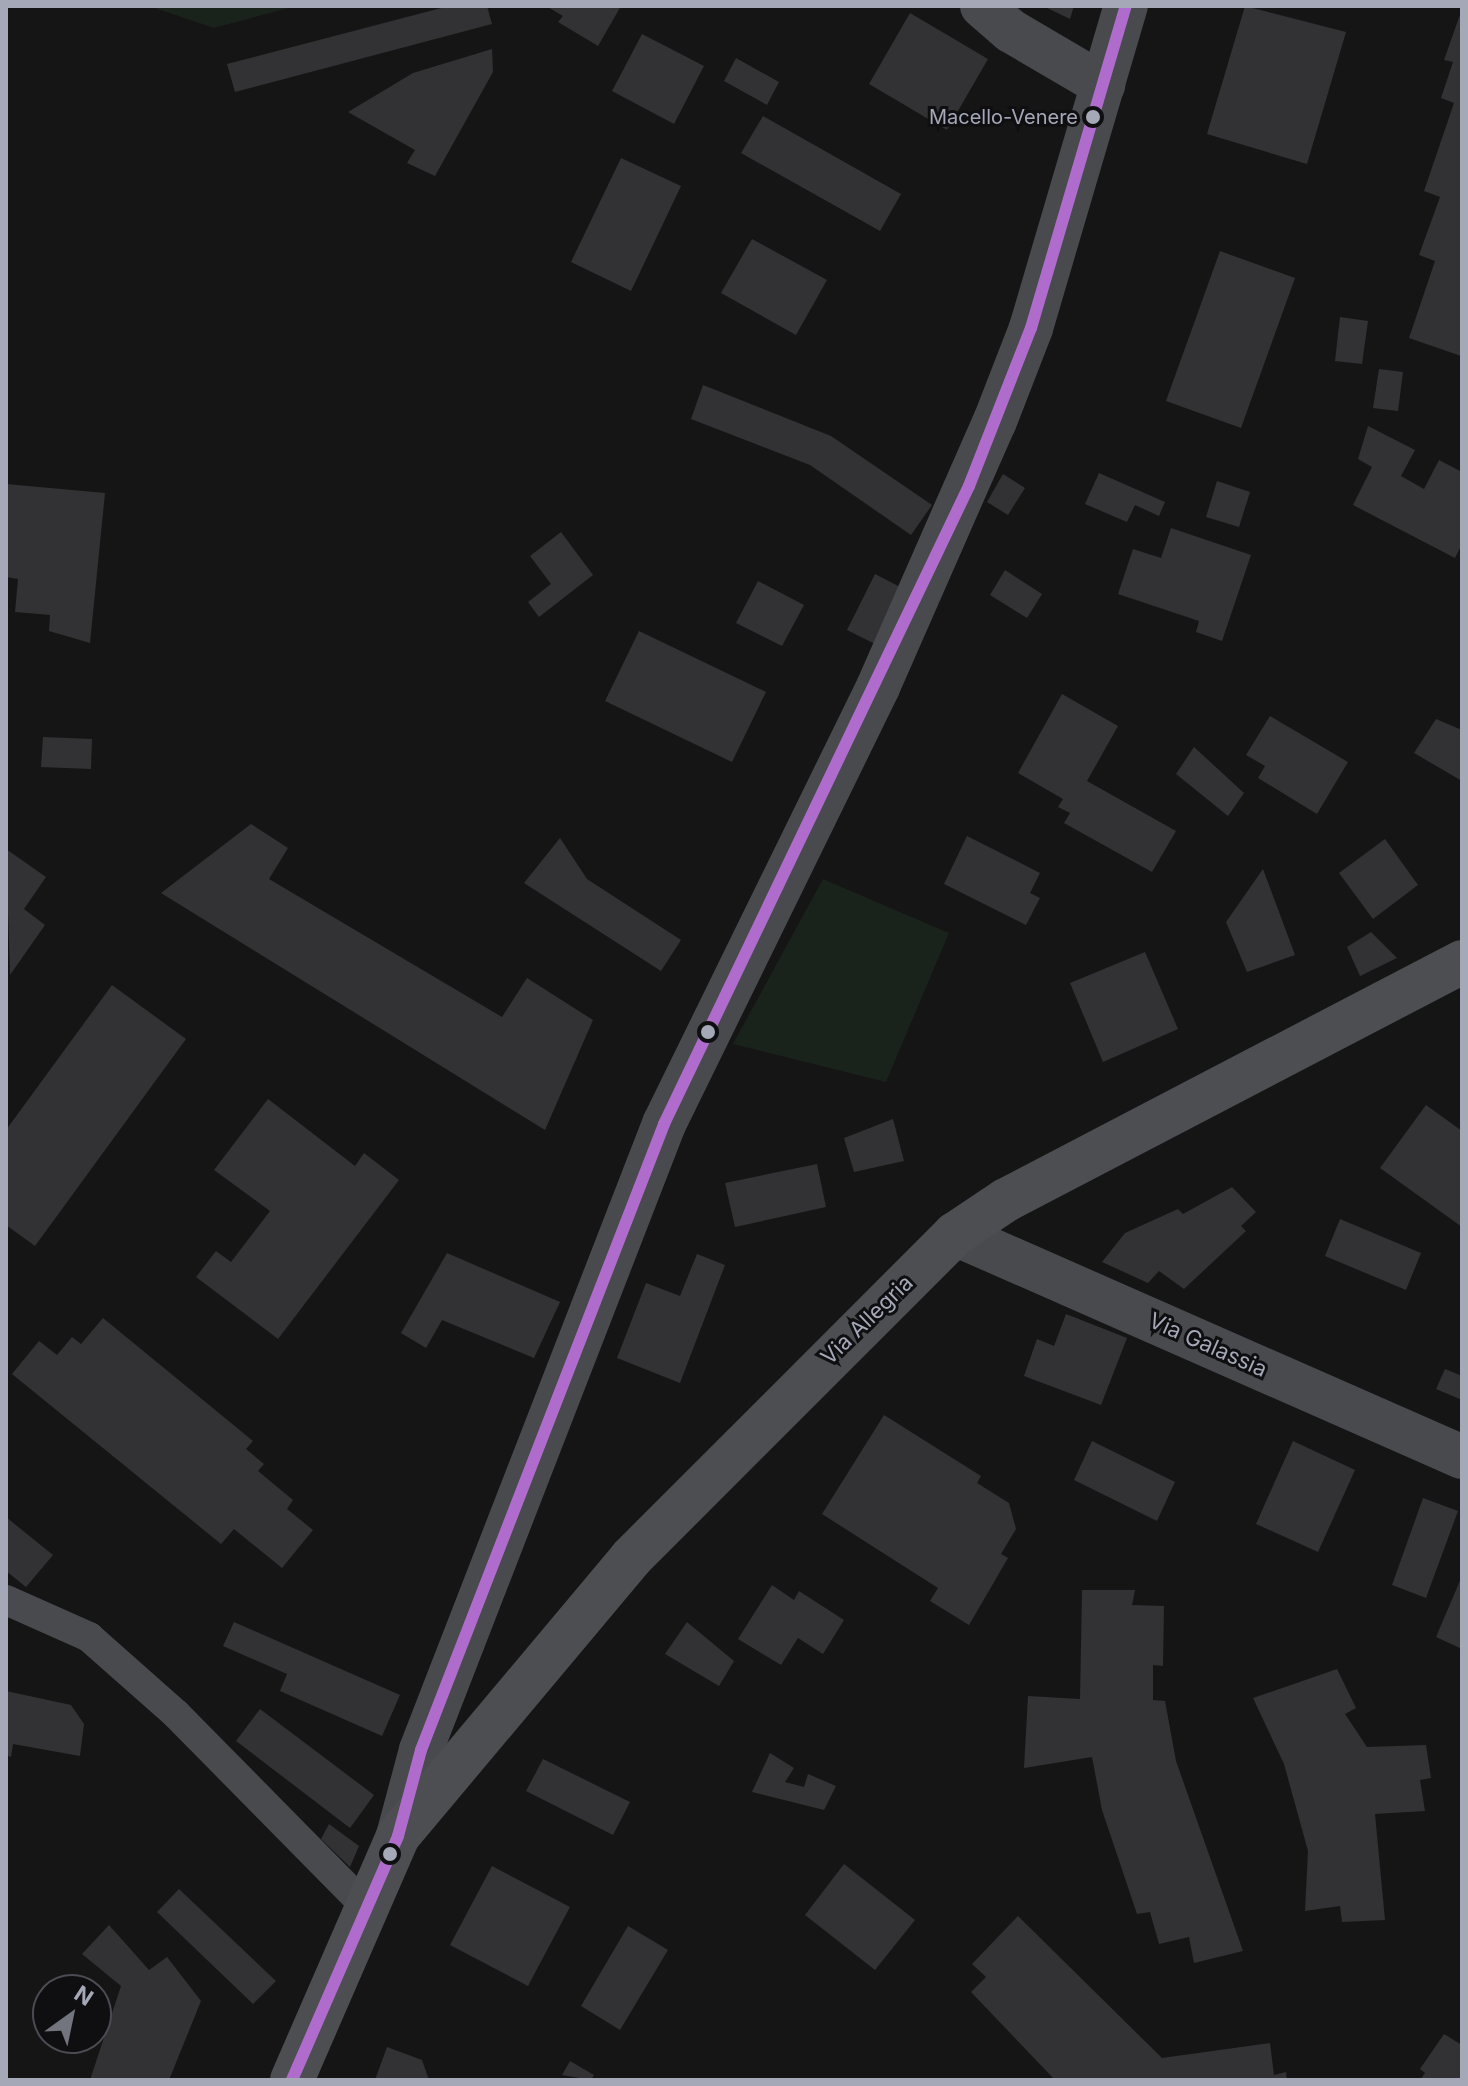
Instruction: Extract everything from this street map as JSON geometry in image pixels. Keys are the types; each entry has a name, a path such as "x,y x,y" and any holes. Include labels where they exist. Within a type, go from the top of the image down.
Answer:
{"main road":[{"name":"Via Allegria","path":"292,2080 398,1836 631,1558 955,1234 1006,1200 1383,1009 1462,962"}],"street":[{"path":"982,6 1011,31 1103,85"},
{"path":"398,1836 421,1750 664,1124 878,687 969,486 1031,328 1126,6"},
{"name":"Via Galassia","path":"955,1234 1462,1457"}],"lane":[{"path":"6,1600 89,1637 176,1714 367,1908"}],"shaded area":[{"path":"149,6 296,6 214,28"},
{"path":"823,879 949,933 886,1082 733,1044"}],"building":[{"path":"449,6 487,6 492,24 235,92 227,64"},
{"path":"546,6 621,6 598,46 558,22 563,16"},
{"path":"1043,6 1074,6 1070,19"},
{"path":"1245,6 1346,32 1307,164 1207,134"},
{"path":"1462,9 1461,356 1409,338 1435,261 1419,255 1440,197 1424,191 1454,103 1441,98 1453,62 1444,60"},
{"path":"910,13 988,59 947,130 869,84"},
{"path":"642,34 704,66 674,124 612,91"},
{"path":"492,49 493,72 435,176 407,163 415,150 348,112 413,73"},
{"path":"736,58 779,82 767,105 724,81"},
{"path":"763,116 901,194 880,231 741,153"},
{"path":"621,158 681,186 631,291 571,262"},
{"path":"752,239 827,280 796,335 721,293"},
{"path":"1220,251 1295,278 1241,428 1166,401"},
{"path":"1340,317 1368,321 1362,364 1335,361"},
{"path":"1379,369 1403,372 1398,411 1373,408"},
{"path":"703,385 831,436 932,505 911,535 810,465 691,419"},
{"path":"1368,426 1415,450 1401,476 1424,489 1439,460 1462,472 1462,544 1455,558 1353,505 1372,467 1358,459"},
{"path":"1099,473 1165,502 1159,516 1135,505 1127,522 1085,504"},
{"path":"1003,474 1025,488 1008,515 987,502"},
{"path":"1217,481 1250,492 1239,527 1206,517"},
{"path":"6,484 105,493 90,643 49,631 50,615 15,612 18,579 6,577"},
{"path":"1171,528 1251,555 1222,641 1196,632 1199,621 1118,594 1133,549 1161,558"},
{"path":"561,532 593,575 539,617 528,602 551,584 530,556"},
{"path":"1005,570 1042,594 1027,618 990,595"},
{"path":"875,574 902,588 875,644 847,630"},
{"path":"758,581 804,605 782,646 736,623"},
{"path":"639,631 766,692 732,762 605,701"},
{"path":"1062,694 1118,726 1087,781 1176,831 1152,872 1064,823 1070,813 1058,807 1063,799 1018,773"},
{"path":"1270,716 1348,762 1317,814 1258,778 1265,766 1246,755"},
{"path":"1436,719 1462,730 1462,781 1414,753"},
{"path":"43,737 92,739 91,769 41,767"},
{"path":"1194,747 1244,793 1228,816 1176,774"},
{"path":"251,824 288,848 269,879 502,1017 527,978 593,1020 545,1130 161,893"},
{"path":"967,836 1040,873 1030,893 1040,898 1026,925 944,884"},
{"path":"560,838 587,879 681,940 661,971 524,883"},
{"path":"1385,839 1418,885 1373,919 1339,873"},
{"path":"6,849 46,877 24,909 45,925 10,975"},
{"path":"1263,869 1295,955 1247,972 1226,922"},
{"path":"1371,932 1397,958 1360,976 1347,947"},
{"path":"1145,952 1178,1029 1103,1062 1070,983"},
{"path":"112,985 186,1039 35,1246 6,1225 6,1130"},
{"path":"268,1099 355,1166 364,1153 399,1180 278,1339 196,1277 216,1251 231,1262 270,1211 214,1170"},
{"path":"1426,1105 1462,1131 1462,1227 1380,1168"},
{"path":"893,1119 904,1161 854,1172 844,1138"},
{"path":"817,1164 826,1207 735,1227 725,1183"},
{"path":"1232,1187 1256,1212 1241,1226 1246,1231 1184,1289 1159,1271 1148,1283 1102,1262 1125,1233 1178,1209 1183,1214"},
{"path":"1340,1219 1421,1253 1406,1290 1325,1256"},
{"path":"447,1253 560,1302 534,1358 442,1320 426,1348 401,1333"},
{"path":"697,1254 725,1265 680,1383 617,1358 646,1283 680,1296"},
{"path":"1066,1314 1127,1338 1101,1405 1024,1376 1037,1339 1054,1346"},
{"path":"103,1318 253,1441 246,1449 264,1464 258,1471 293,1500 287,1509 313,1530 282,1568 234,1529 221,1544 12,1374 39,1341 57,1355 72,1337 81,1344"},
{"path":"1445,1369 1462,1376 1462,1400 1436,1389"},
{"path":"884,1415 981,1476 977,1483 1009,1503 1016,1529 1001,1554 1008,1558 969,1625 930,1601 938,1588 822,1514"},
{"path":"1092,1441 1175,1482 1157,1521 1074,1480"},
{"path":"1293,1441 1355,1470 1318,1552 1256,1524"},
{"path":"1423,1498 1458,1511 1426,1598 1392,1585"},
{"path":"6,1517 53,1555 26,1587 6,1571"},
{"path":"1462,1576 1462,1649 1436,1637"},
{"path":"772,1585 794,1600 799,1591 844,1620 823,1654 798,1638 781,1665 738,1639"},
{"path":"1082,1590 1135,1590 1132,1605 1164,1606 1163,1666 1153,1665 1153,1700 1165,1701 1176,1761 1243,1951 1194,1963 1189,1937 1159,1944 1150,1912 1137,1914 1102,1810 1092,1757 1024,1768 1028,1696 1080,1699"},
{"path":"234,1622 400,1695 382,1736 280,1691 287,1674 223,1646"},
{"path":"687,1622 734,1661 719,1686 665,1654"},
{"path":"1337,1669 1356,1708 1345,1714 1367,1747 1426,1745 1431,1778 1420,1780 1425,1811 1375,1814 1385,1920 1342,1922 1340,1906 1305,1911 1308,1851 1284,1764 1253,1698"},
{"path":"6,1691 71,1705 84,1724 80,1756 13,1744 11,1757 6,1755"},
{"path":"260,1709 374,1795 350,1828 236,1741"},
{"path":"770,1753 794,1768 785,1782 804,1787 808,1774 836,1786 824,1810 752,1792"},
{"path":"543,1759 630,1802 613,1835 526,1791"},
{"path":"329,1824 359,1846 350,1867 321,1839"},
{"path":"844,1864 915,1920 875,1970 805,1915"},
{"path":"492,1866 570,1907 528,1986 450,1945"},
{"path":"179,1889 276,1981 253,2004 157,1912"},
{"path":"1018,1916 1162,2058 1270,2043 1274,2075 1286,2072 1287,2080 1055,2080 971,1992 986,1977 972,1964"},
{"path":"109,1925 149,1970 167,1957 201,2001 169,2080 90,2080 99,2054 112,2054 112,2013 121,1986 112,1979 112,1974 106,1974 82,1954"},
{"path":"628,1926 668,1950 620,2030 581,2006"},
{"path":"1444,2034 1462,2045 1462,2080 1420,2080 1425,2073 1420,2069"},
{"path":"387,2047 422,2060 429,2080 375,2080"},
{"path":"570,2061 594,2075 591,2080 562,2075"}],"transit line":[{"path":"292,2080 398,1836 421,1750 664,1124 969,486 1031,328 1126,6"}],"place":[{"name":"Macello-Venere","path":"1093,117"}]}
